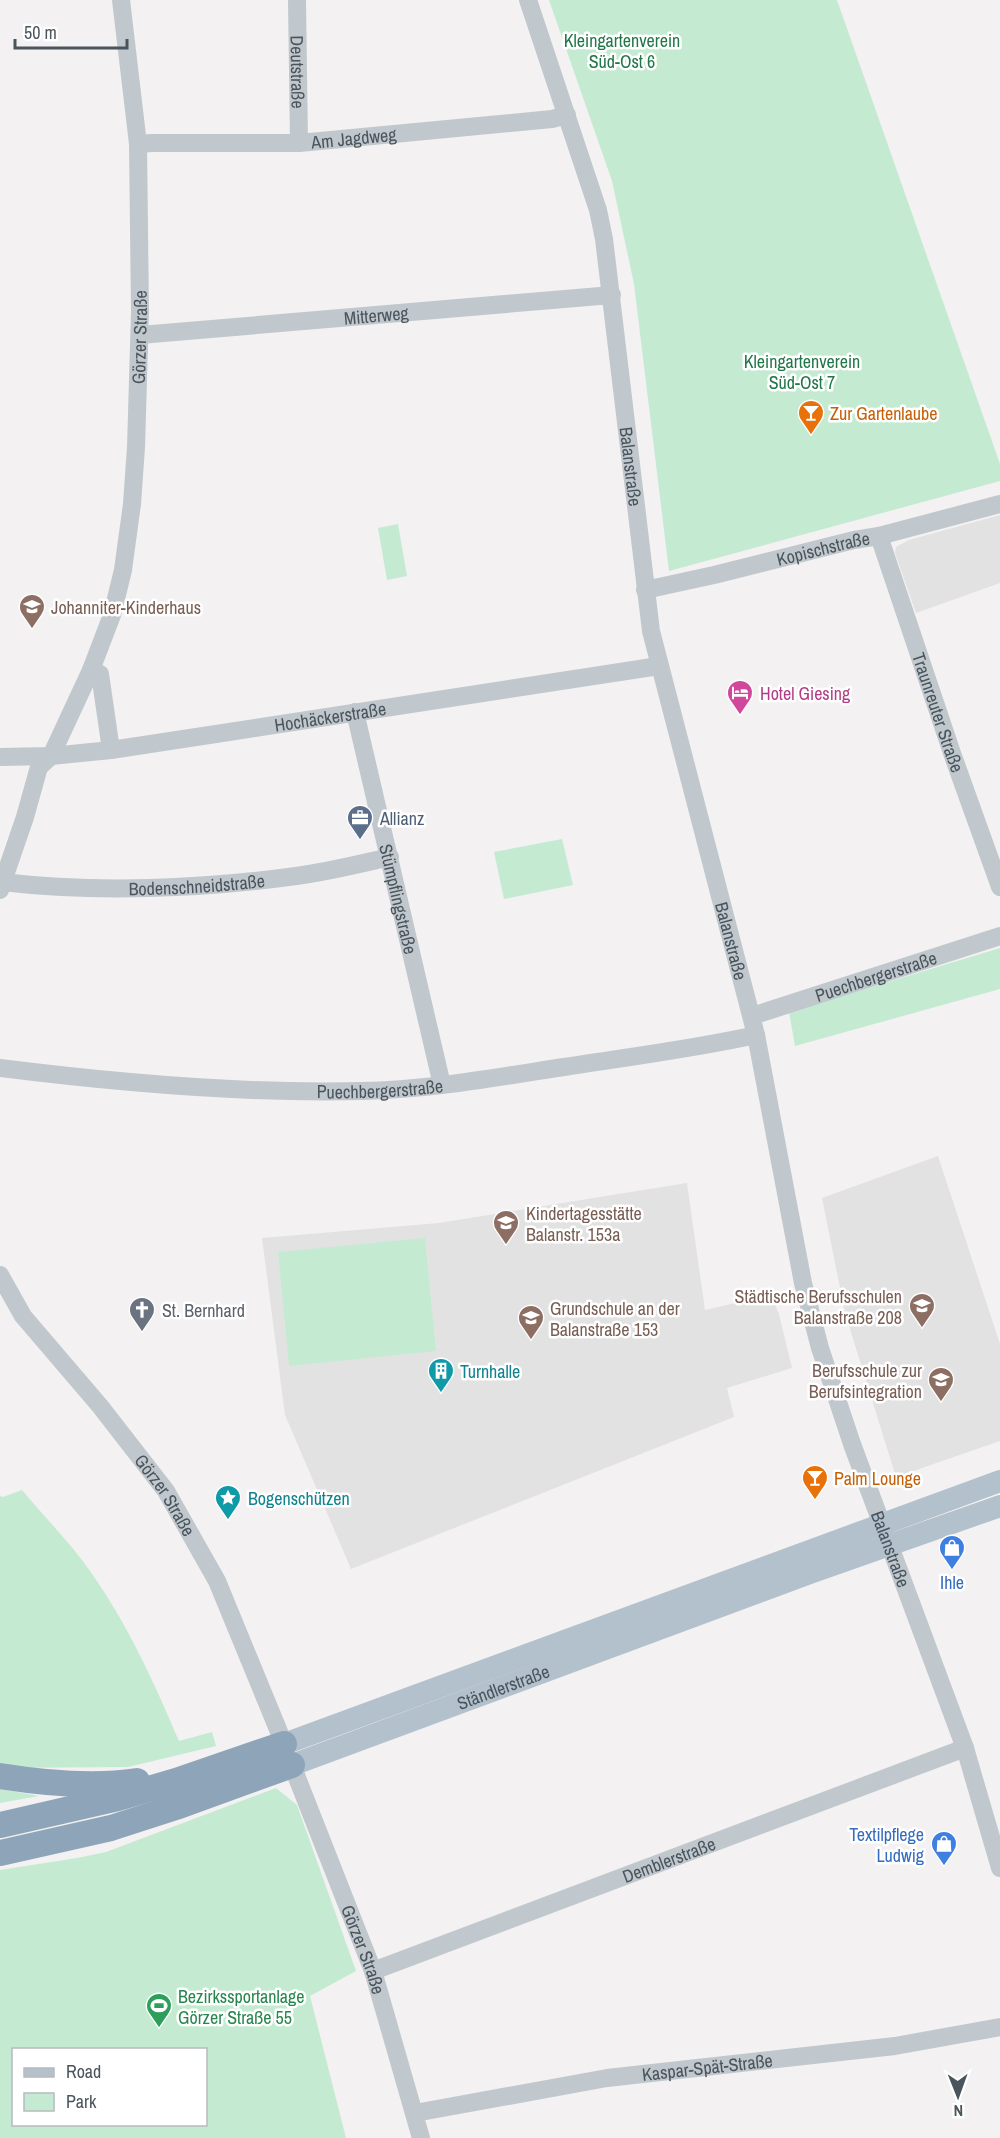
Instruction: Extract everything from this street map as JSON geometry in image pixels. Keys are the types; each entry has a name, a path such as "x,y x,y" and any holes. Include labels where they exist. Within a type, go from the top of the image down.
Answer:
{"highway":[{"name":"Ständlerstraße","path":"0,1825 66,1811 176,1781 288,1755"},
{"name":"Ständlerstraße","path":"0,1853 111,1828 176,1807 288,1755"},
{"path":"0,1776 79,1784 148,1780 176,1781"}],"main road":[{"name":"Ständlerstraße","path":"288,1755 885,1535 1000,1481"},
{"name":"Ständlerstraße","path":"885,1535 1000,1506"}],"street":[{"name":"Görzer Straße","path":"1,886 25,817 39,767 51,756 91,670 112,615 123,570 132,504 140,335 138,144 121,0"},
{"name":"Deutstraße","path":"297,0 299,142"},
{"name":"Balanstraße","path":"528,0 598,210 612,295 651,631 752,1016 795,1246 809,1307 832,1384 885,1535 965,1748 1000,1868"},
{"name":"Am Jagdweg","path":"138,144 299,142 552,119 567,115"},
{"name":"Mitterweg","path":"140,335 612,295"},
{"name":"Kopischstraße","path":"645,590 879,536 1000,504"},
{"name":"Traunreuter Straße","path":"879,536 1000,887"},
{"name":"Hochäckerstraße","path":"0,757 51,756 111,750 659,666"},
{"path":"91,670 100,674 111,750"},
{"name":"Stümpflingstraße","path":"355,712 442,1085"},
{"name":"Bodenschneidstraße","path":"1,886 103,888 232,883 298,876 390,857"},
{"name":"Puechbergerstraße","path":"752,1016 1000,936"},
{"name":"Puechbergerstraße","path":"0,1068 140,1083 236,1089 363,1091 442,1085 669,1052 756,1035"},
{"name":"Görzer Straße","path":"0,1275 23,1316 100,1406 166,1491 217,1581 373,1971 421,2138"},
{"name":"Demblerstraße","path":"373,1971 965,1748"},
{"name":"Kaspar-Spät-Straße","path":"415,2113 607,2078 895,2046 1000,2027"}],"shaded area":[{"path":"1000,515 1000,583 916,613 895,553 896,547 909,540"},
{"name":"Städtische Berufsschulen Balanstraße 208","path":"938,1156 1000,1344 1000,1441 896,1477 845,1313 822,1198"},
{"name":"Grundschule an der Balanstraße 153","path":"687,1183 705,1310 771,1295 779,1314 792,1368 727,1388 734,1417 351,1569 285,1415 262,1238 439,1223"}],"green space":[{"name":"Kleingartenverein Süd-Ost 7","path":"549,0 837,0 1000,464 1000,481 669,571 634,284 612,181"},
{"path":"398,524 407,576 387,580 378,528"},
{"path":"562,839 573,885 504,899 494,852"},
{"path":"1000,948 1000,989 795,1046 789,1012"},
{"path":"425,1238 436,1351 289,1366 278,1252"},
{"path":"22,1490 74,1550 104,1591 139,1653 179,1741 212,1732 216,1746 128,1767 0,1768 0,1496"},
{"path":"276,1788 297,1805 356,1971 310,1996 346,2138 0,2138 0,1870 106,1852"},
{"path":"1,1789 39,1796 0,1803"}],"place":[{"name":"Zur Gartenlaube","path":"811,436"},
{"name":"Johanniter-Kinderhaus","path":"32,630"},
{"name":"Hotel Giesing","path":"740,716"},
{"name":"Allianz","path":"360,841"},
{"name":"Kindertagesstätte Balanstr. 153a","path":"506,1246"},
{"name":"Städtische Berufsschulen Balanstraße 208","path":"922,1329"},
{"name":"St. Bernhard","path":"142,1333"},
{"name":"Grundschule an der Balanstraße 153","path":"531,1341"},
{"name":"Turnhalle","path":"441,1394"},
{"name":"Berufsschule zur Berufsintegration","path":"941,1403"},
{"name":"Palm Lounge","path":"815,1501"},
{"name":"Bogenschützen","path":"228,1521"},
{"name":"Ihle","path":"952,1571"},
{"name":"Textilpflege Ludwig","path":"944,1867"},
{"name":"Bezirkssportanlage Görzer Straße 55","path":"159,2029"}],"park label":[{"name":"Kleingartenverein Süd-Ost 6","path":"622,50"}]}
